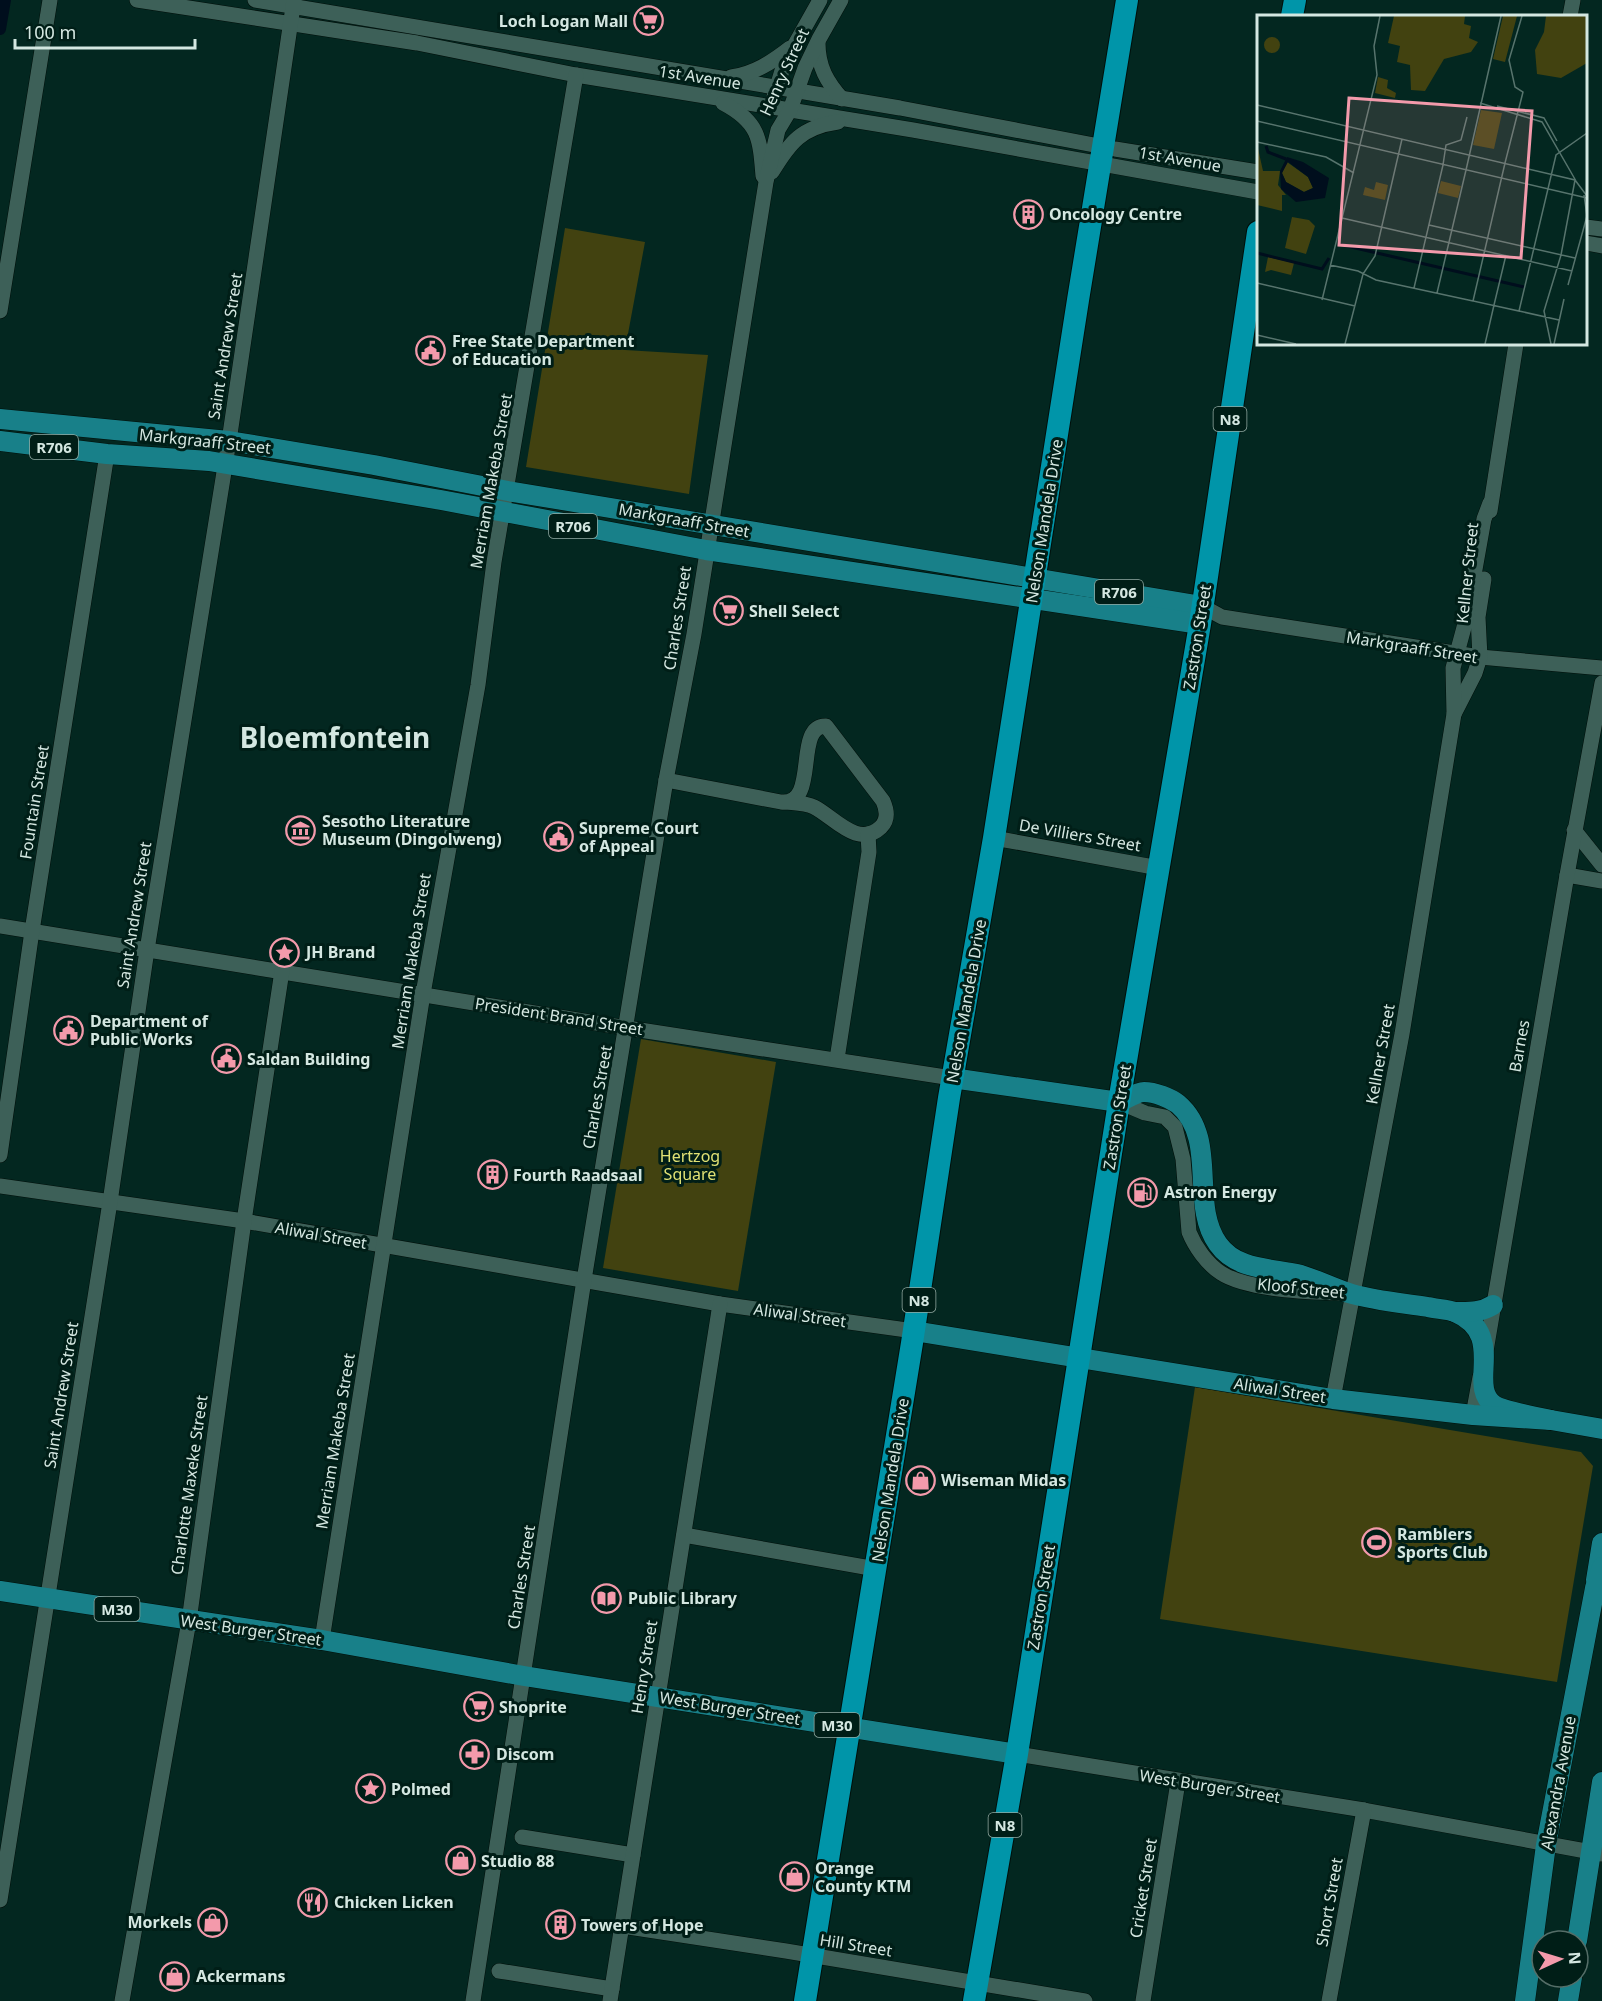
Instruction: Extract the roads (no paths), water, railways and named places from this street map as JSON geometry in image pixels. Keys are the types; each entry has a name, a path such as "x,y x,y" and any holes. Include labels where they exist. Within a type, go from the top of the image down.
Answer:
{"highway":[{"name":"Nelson Mandela Drive","path":"805,2001 914,1331 952,1078 994,838 1126,0"},
{"path":"1292,15 1295,0"},
{"name":"Zastron Street","path":"975,1992 1017,1754 1119,1102 1201,615 1257,239"}],"main road":[{"name":"Markgraaff Street","path":"0,419 230,441 711,525 1034,588 1201,615"},
{"path":"101,430 107,454"},
{"name":"Markgraaff Street","path":"0,441 107,454 209,461 706,550 1034,588"},
{"name":"President Brand Street","path":"952,1078 1119,1102"},
{"name":"Kloof Street","path":"1119,1102 1143,1092 1171,1099 1188,1113 1195,1125 1199,1142 1210,1228 1218,1245 1232,1257 1251,1266 1301,1275 1353,1294"},
{"path":"1353,1294 1454,1312 1478,1311 1493,1305"},
{"path":"1454,1312 1474,1325 1483,1339 1484,1384 1488,1397 1494,1405 1551,1420"},
{"name":"Aliwal Street","path":"914,1331 1333,1399 1473,1416 1551,1420 1602,1429"},
{"path":"1580,1425 1602,1440"},
{"path":"1594,1588 1602,1543"},
{"name":"Alexandra Avenue","path":"1525,2001 1546,1845 1594,1588 1602,1567"},
{"name":"West Burger Street","path":"0,1591 322,1640 524,1676 1017,1754"},
{"path":"1580,1929 1596,1853 1602,1782"}],"street":[{"path":"0,310 50,0"},
{"name":"1st Avenue","path":"136,0 417,43 576,75 850,120 1102,155 1257,172"},
{"name":"1st Avenue","path":"255,0 293,3 333,13 842,99 1102,155 1257,192"},
{"path":"323,0 333,13"},
{"name":"Henry Street","path":"778,130 771,107 776,87 794,44 820,0"},
{"name":"Henry Street","path":"778,130 790,110 819,39 841,0"},
{"path":"1570,15 1573,0"},
{"name":"Saint Andrew Street","path":"0,1900 6,1826 46,1598 110,1202 147,950 230,441 293,3"},
{"path":"819,39 820,66 830,86 842,99"},
{"path":"720,78 750,72 774,60 794,44"},
{"name":"Merriam Makeba Street","path":"322,1640 423,994 478,685 494,562 508,491 576,75"},
{"path":"712,98 747,118 755,129 765,190"},
{"path":"765,190 789,146 798,137 817,126 850,120"},
{"name":"Charles Street","path":"473,2001 584,1280 666,780 694,634 765,190 778,130"},
{"path":"1587,227 1602,229"},
{"path":"1587,243 1602,246"},
{"name":"Kellner Street","path":"1454,714 1475,673 1480,657 1478,617 1490,540 1490,503 1516,345"},
{"name":"Fountain Street","path":"0,1155 32,931 107,454"},
{"name":"Kellner Street","path":"1333,1399 1402,1034 1454,714 1453,668 1466,620 1484,519 1490,503"},
{"name":"Markgraaff Street","path":"1201,615 1480,657 1602,668"},
{"name":"Barnes","path":"1473,1416 1566,875 1602,683"},
{"path":"666,780 786,802 814,807 849,830 862,835 876,832 884,824 886,809 883,801 826,726 817,728 810,737 802,784 796,797 786,802"},
{"path":"1574,830 1602,865"},
{"path":"837,1059 870,852 868,834"},
{"name":"De Villiers Street","path":"994,838 1159,868"},
{"path":"1566,875 1602,881"},
{"name":"President Brand Street","path":"0,926 627,1028 952,1078"},
{"name":"Charlotte Maxeke Street","path":"122,2001 189,1621 244,1221 282,971"},
{"name":"Kloof Street","path":"1119,1102 1145,1113 1165,1117 1175,1127 1183,1159 1189,1232 1193,1243 1221,1273 1254,1284 1302,1291 1353,1294"},
{"name":"Aliwal Street","path":"0,1186 244,1221 720,1304 914,1331"},
{"path":"1302,1291 1325,1299 1338,1308 1342,1314 1345,1333"},
{"name":"Henry Street","path":"611,1995 720,1304"},
{"path":"684,1535 876,1569"},
{"name":"West Burger Street","path":"1017,1754 1178,1782 1364,1810 1596,1853"},
{"name":"Cricket Street","path":"1143,2001 1178,1782"},
{"name":"Short Street","path":"1329,2001 1364,1810"},
{"path":"522,1837 633,1856"},
{"name":"Hill Street","path":"622,1926 812,1956 975,1992 1085,2001"},
{"path":"499,1971 611,1995"}],"waterway":[{"path":"0,29 5,0"}],"place":[{"name":"Loch Logan Mall","path":"649,21"},
{"name":"Oncology Centre","path":"1028,214"},
{"name":"Free State Department of Education","path":"431,350"},
{"name":"Shell Select","path":"728,611"},
{"name":"Sesotho Literature Museum (Dingolweng)","path":"301,830"},
{"name":"Supreme Court of Appeal","path":"558,837"},
{"name":"JH Brand","path":"285,952"},
{"name":"Department of Public Works","path":"69,1030"},
{"name":"Saldan Building","path":"226,1059"},
{"name":"Fourth Raadsaal","path":"492,1175"},
{"name":"Astron Energy","path":"1143,1192"},
{"name":"Wiseman Midas","path":"920,1480"},
{"name":"Ramblers Sports Club","path":"1376,1543"},
{"name":"Public Library","path":"607,1598"},
{"name":"Shoprite","path":"478,1707"},
{"name":"Discom","path":"475,1754"},
{"name":"Polmed","path":"370,1789"},
{"name":"Studio 88","path":"460,1861"},
{"name":"Orange County KTM","path":"794,1877"},
{"name":"Chicken Licken","path":"313,1902"},
{"name":"Morkels","path":"213,1922"},
{"name":"Towers of Hope","path":"560,1925"},
{"name":"Ackermans","path":"175,1976"}],"district":[{"name":"Bloemfontein","path":"335,737"}],"park label":[{"name":"Hertzog Square","path":"690,1165"}]}
